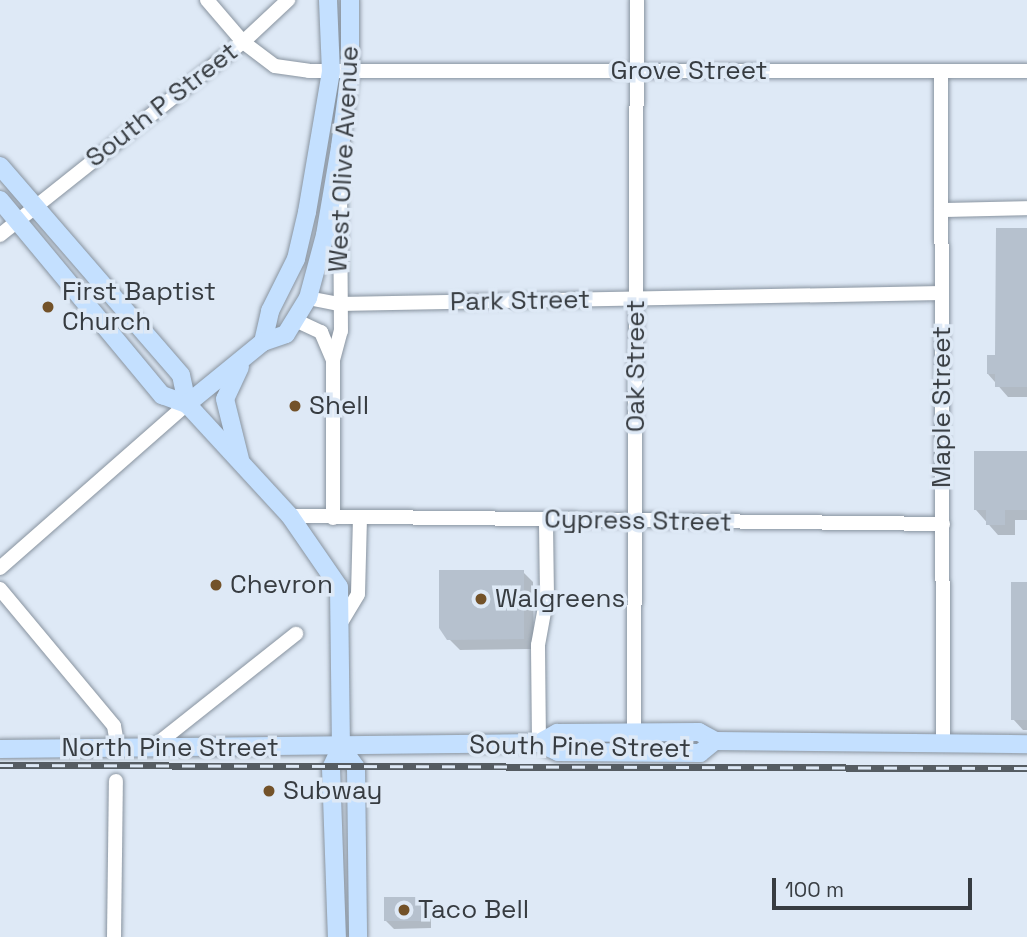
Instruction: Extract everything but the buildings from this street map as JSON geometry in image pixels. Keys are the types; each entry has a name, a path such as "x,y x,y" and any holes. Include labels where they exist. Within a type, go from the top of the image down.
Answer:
{"main road":[{"name":"West Olive Avenue","path":"263,342 270,311 296,259 307,212 331,72 328,0"},
{"name":"West Olive Avenue","path":"340,148 351,72 350,0"},
{"path":"187,404 263,342 286,334 295,320 308,298 326,235 340,148"},
{"path":"0,166 180,375 187,404"},
{"path":"0,200 162,394 187,404 290,516 339,587 342,621 341,747 331,768 337,937"},
{"path":"307,212 312,219 302,286 308,298"},
{"path":"243,466 225,399 246,356"},
{"path":"543,745 557,733 699,732 713,740"},
{"name":"South Pine Street","path":"341,747 543,745 558,752 700,752 713,740 1027,744"},
{"path":"341,747 356,768 358,937"},
{"name":"North Pine Street","path":"0,749 341,747"}],"street":[{"name":"Grove Street","path":"207,0 243,42 275,66 331,72 1027,71"},
{"name":"South P Street","path":"0,235 32,205 243,42 288,0"},
{"name":"Oak Street","path":"634,733 637,0"},
{"name":"Maple Street","path":"941,71 943,744"},
{"name":"West Olive Avenue","path":"333,518 333,360 341,331 338,304 340,148"},
{"path":"941,209 1027,208"},
{"name":"Park Street","path":"308,298 338,304 942,293"},
{"name":"West Olive Avenue","path":"295,320 321,332 333,360"},
{"path":"0,568 187,404"},
{"name":"Cypress Street","path":"290,516 943,524"},
{"path":"342,621 358,594 360,518"},
{"path":"543,745 538,645 547,596 546,520"},
{"path":"0,589 114,726 118,748"},
{"path":"152,748 296,634"},
{"path":"114,937 116,781"}],"railway":[{"path":"0,765 1027,768"}],"place":[{"name":"First Baptist Church","path":"48,307"},
{"name":"Shell","path":"295,406"},
{"name":"Chevron","path":"216,585"},
{"name":"Walgreens","path":"481,599"},
{"name":"Subway","path":"269,791"},
{"name":"Taco Bell","path":"404,910"}]}
